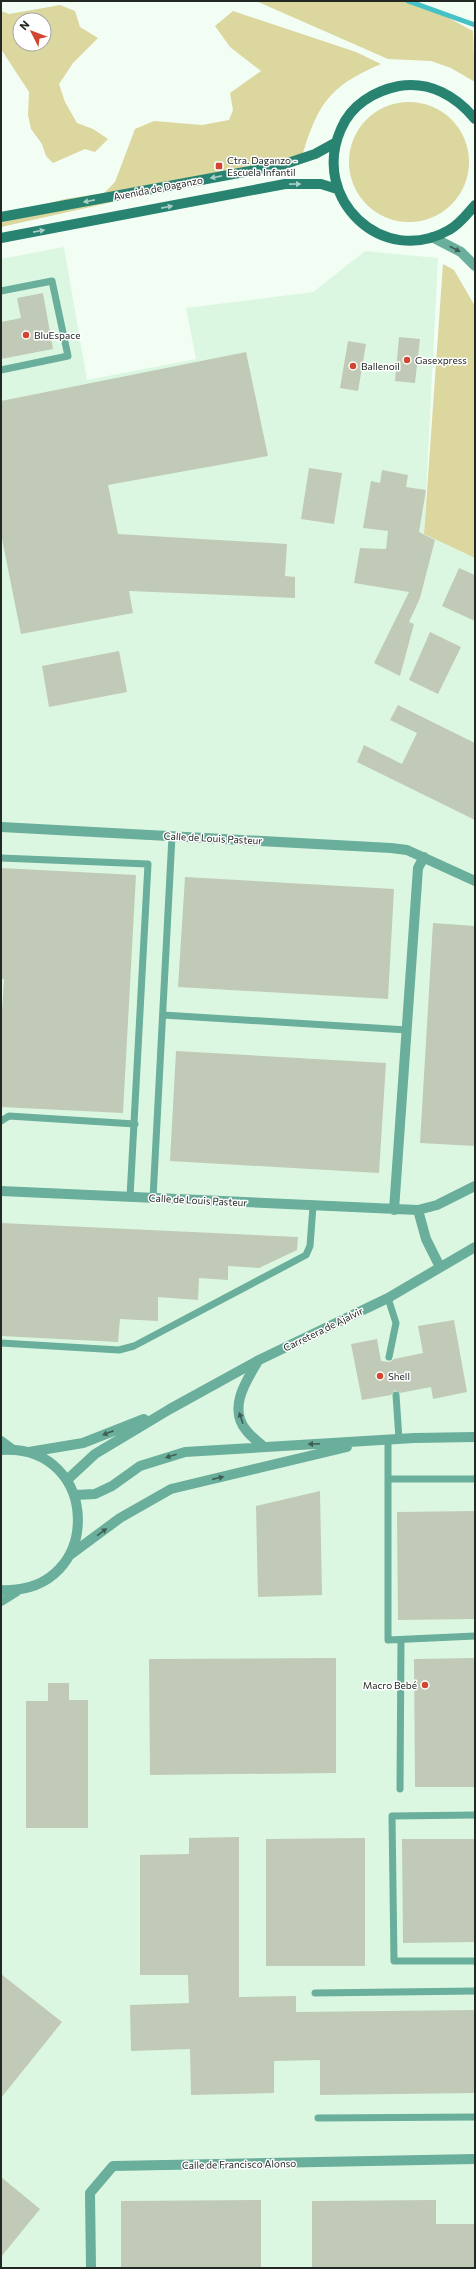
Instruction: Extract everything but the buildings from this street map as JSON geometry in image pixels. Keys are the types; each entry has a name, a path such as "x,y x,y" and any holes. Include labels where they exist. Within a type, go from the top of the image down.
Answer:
{"main road":[{"path":"475,119 457,100 435,88 410,84 384,89 362,101 345,120 335,143 332,159 337,189 348,210 365,226 386,236 409,240 432,237 449,230 464,218 475,205"},
{"name":"Avenida de Daganzo","path":"1,217 282,165 315,154 335,143"},
{"name":"Avenida de Daganzo","path":"1,238 284,184 321,184 337,189"}],"street":[{"path":"432,237 461,252 475,266"},
{"name":"Calle de Louis Pasteur","path":"1,827 391,848 407,850 475,881"},
{"path":"394,1210 418,868 424,857"},
{"name":"Calle de Louis Pasteur","path":"1,1191 418,1210 437,1205 475,1186"},
{"path":"418,1210 426,1239 440,1267"},
{"name":"Carretera de Ajalvir","path":"67,1480 95,1454 170,1409 259,1360 388,1298 475,1247"},
{"path":"259,1360 245,1383 239,1399 238,1414 246,1430 264,1447"},
{"name":"Carretera de Ajalvir","path":"29,1452 83,1443 170,1409"},
{"path":"75,1495 95,1494 112,1486 140,1466 186,1452 399,1439 475,1437"},
{"path":"1,1441 13,1450"},
{"path":"70,1555 120,1518 171,1489 366,1442"},
{"path":"1,1450 29,1452 51,1463 67,1480 75,1495 79,1522 78,1536 70,1555 57,1572 38,1585 17,1591 1,1601"},
{"path":"1,1590 17,1591"},
{"name":"Calle de Francisco Alonso","path":"91,2268 90,2192 113,2166 475,2159"}],"lane":[{"path":"1,291 52,280 68,356 1,370"},
{"path":"153,1198 172,836"},
{"path":"1,858 148,864 130,1197"},
{"path":"163,1015 406,1030"},
{"path":"1,1121 9,1116 135,1124"},
{"path":"1,1343 119,1350 134,1346 306,1255 310,1246 313,1206"},
{"path":"388,1298 396,1322 389,1357"},
{"path":"396,1395 399,1439"},
{"path":"388,1440 388,1640 475,1636"},
{"path":"388,1479 475,1479"},
{"path":"400,1789 401,1640"},
{"path":"475,1815 392,1816 392,1824 394,1962 475,1962"},
{"path":"315,1993 475,1991"},
{"path":"318,2118 475,2117"}],"shaded area":[{"path":"256,1 417,1 473,31 475,82 451,68 431,61 388,59"},
{"path":"60,5 75,11 80,27 98,38 73,63 59,84 65,102 77,123 93,129 108,139 95,152 85,149 53,163 46,156 42,144 31,129 28,115 29,92 1,49 1,11 12,13 12,52 52,52 52,12 20,12"},
{"path":"233,11 356,52 381,64 348,81 336,90 327,100 313,125 301,160 1,227 1,216 65,199 104,193 115,182 135,129 154,121 202,125 229,120 233,110 230,93 261,71 230,47 215,26"},
{"path":"409,102 432,107 442,112 451,120 459,129 464,139 469,162 464,185 459,195 451,204 442,212 432,217 409,222 386,217 376,212 367,204 359,195 354,185 349,162 354,139 359,129 367,120 376,112 386,107"},
{"path":"64,247 87,380 196,359 186,308 313,292 365,251 438,258 424,534 475,558 475,2268 1,2268 1,259"},
{"path":"443,264 454,270 475,306 475,558 424,534"}],"waterway":[{"path":"408,1 475,25"}],"place":[{"name":"Ctra. Daganzo - Escuela Infantil","path":"219,166"},
{"name":"BluEspace","path":"26,335"},
{"name":"Gasexpress","path":"407,360"},
{"name":"Ballenoil","path":"353,366"},
{"name":"Shell","path":"380,1376"},
{"name":"Macro Bebé","path":"425,1685"}]}
